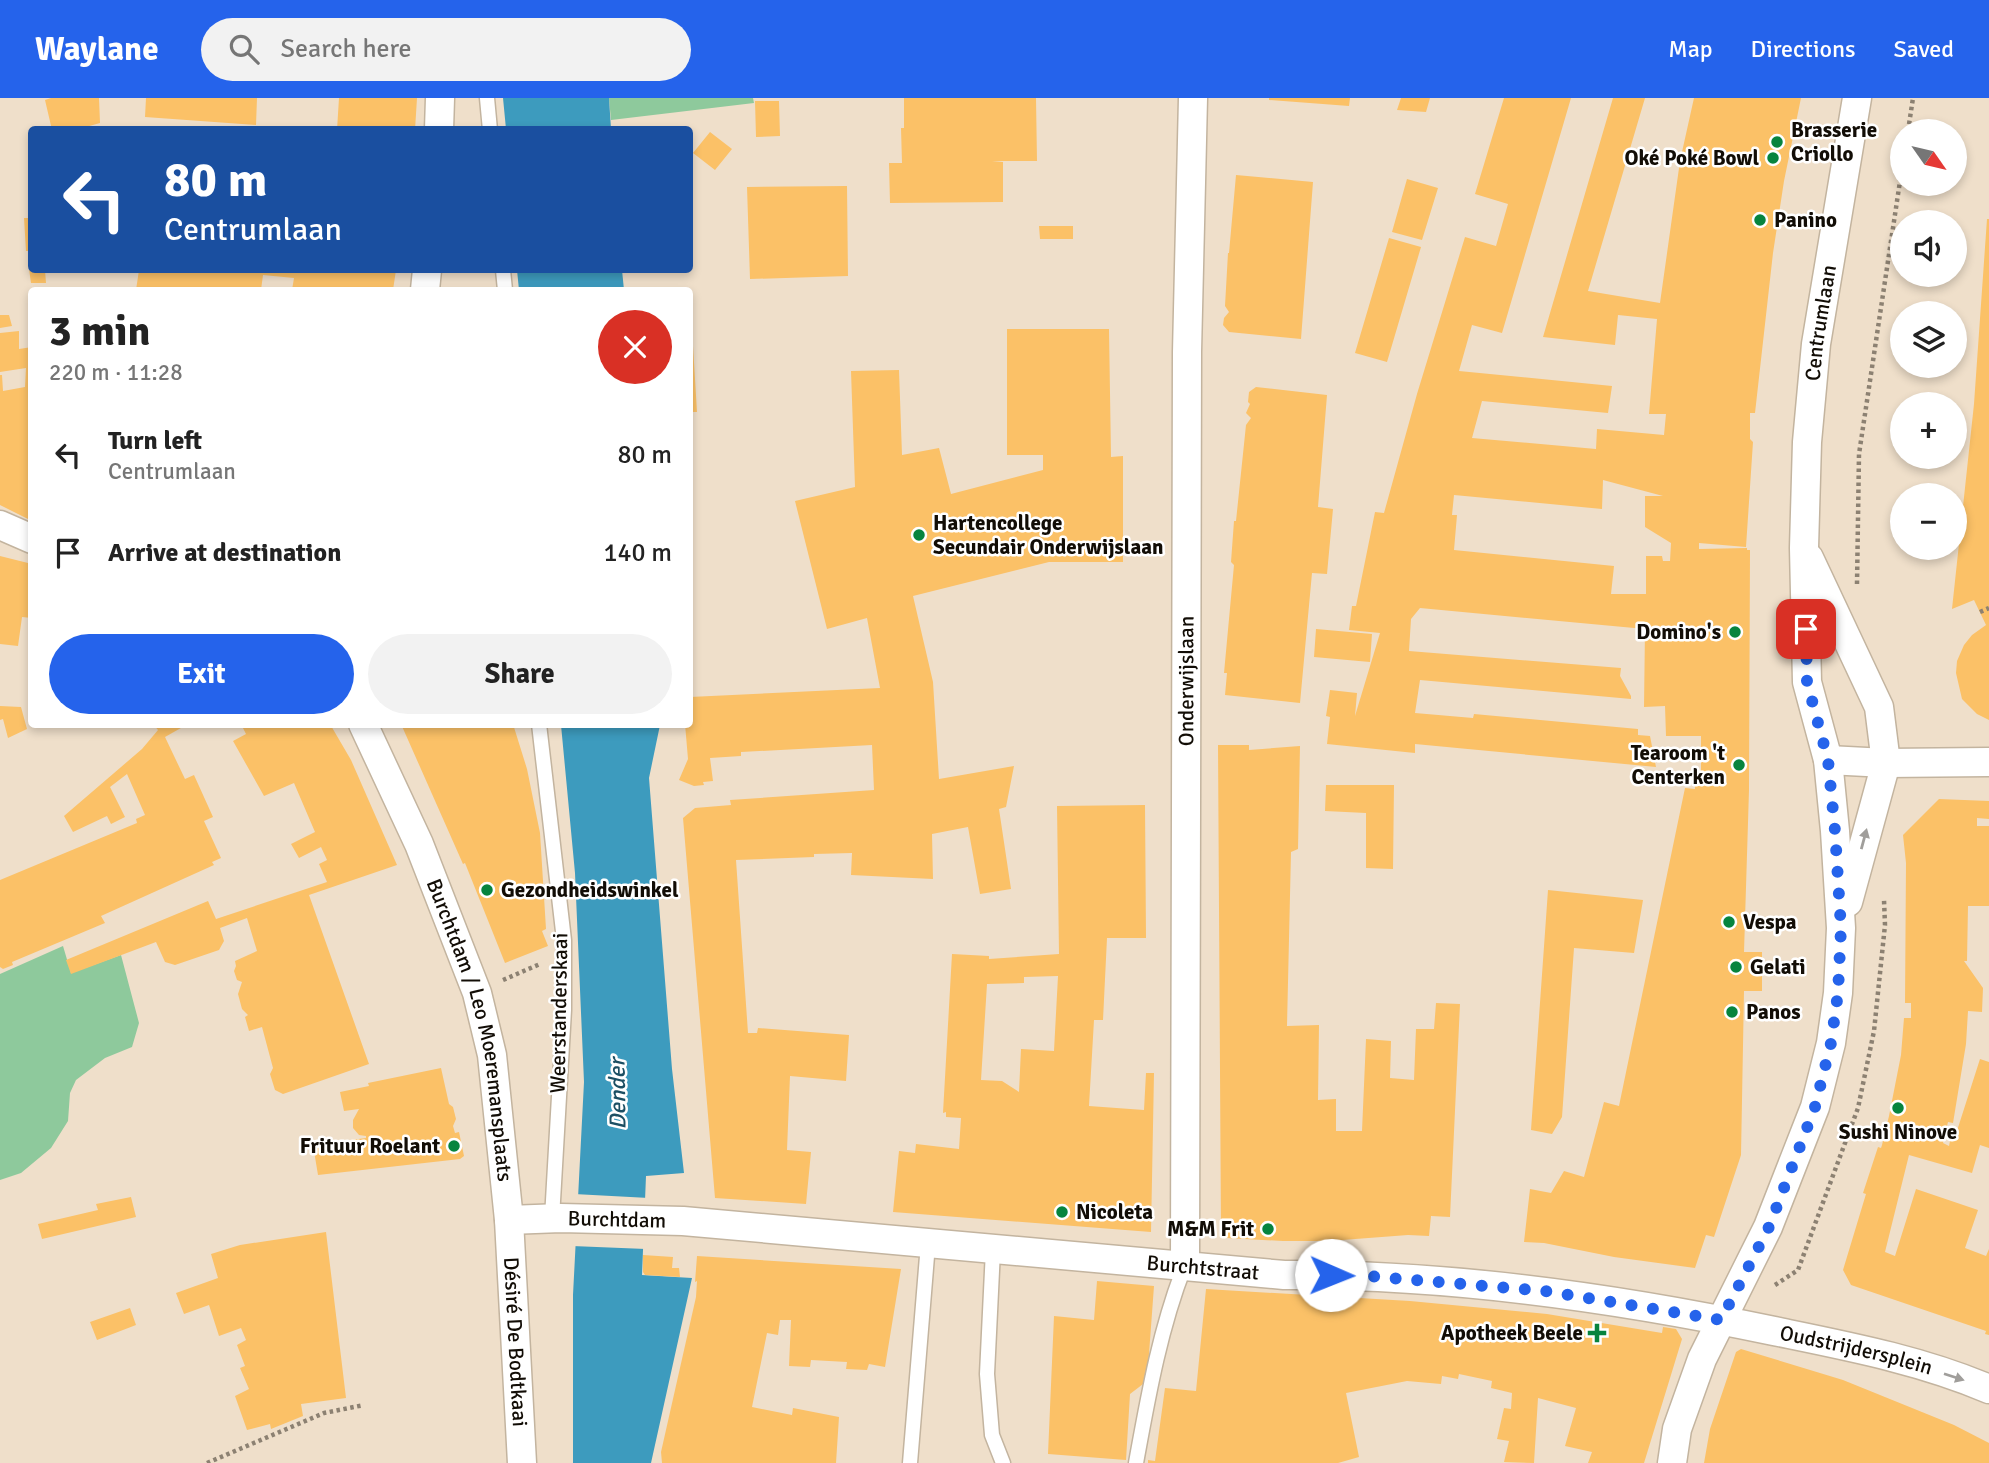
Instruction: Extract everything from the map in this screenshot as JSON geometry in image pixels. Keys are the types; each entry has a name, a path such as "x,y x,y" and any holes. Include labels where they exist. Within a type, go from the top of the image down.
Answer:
{"street":[{"path":"439,126 440,98"},
{"name":"Onderwijslaan","path":"1185,1265 1187,352 1193,98"},
{"name":"Centrumlaan","path":"1672,1463 1677,1429 1702,1359 1769,1227 1815,1107 1831,1043 1841,928 1828,760 1807,682 1804,548 1807,442 1815,344 1857,98"},
{"path":"0,525 28,537"},
{"name":"Centrumlaan","path":"1804,548 1879,707 1886,763 1841,928"},
{"name":"Burchtdam / Leo Moeremansplaats","path":"365,728 419,844 477,993 492,1055 509,1220"},
{"path":"1828,760 1886,763 1989,762"},
{"path":"509,1220 562,1219"},
{"name":"Burchtdam","path":"562,1219 683,1221"},
{"name":"Désiré De Bodtkaai","path":"509,1220 522,1463"},
{"name":"Burchtstraat","path":"683,1221 1284,1275 1355,1275 1545,1291 1721,1320"},
{"name":"Oudstrijdersplein","path":"1721,1320 1884,1354 1989,1389"}],"lane":[{"path":"487,98 490,126"},
{"name":"Weerstanderskaai","path":"539,728 564,955 562,1219"},
{"path":"910,1463 928,1244"},
{"path":"993,1250 986,1374 992,1435 1003,1463"},
{"path":"1136,1463 1170,1308 1185,1265"}],"path":[{"path":"1910,119 1913,98"},
{"path":"1980,612 1989,608"},
{"path":"477,993 564,955"},
{"path":"207,1463 324,1413 364,1405"}],"green space":[{"path":"609,98 753,98 754,103 611,120"},
{"path":"63,946 71,973 121,955 139,1023 132,1047 105,1058 76,1080 70,1093 68,1121 51,1148 21,1173 0,1180 0,974"}],"water":[{"path":"503,98 609,98 611,126 506,126"},
{"path":"517,273 622,273 624,287 519,287"},
{"name":"Dender","path":"561,728 659,728 649,778 672,1069 684,1173 646,1176 642,1275 692,1278 651,1463 573,1463 573,1295 584,1082 575,873"}],"pier":[{"path":"574,1194 649,1198 646,1249 572,1246"}],"building":[{"path":"99,98 100,123 89,126 51,126 45,100"},
{"path":"146,98 257,98 256,125 145,117"},
{"path":"339,98 417,98 415,126 337,126"},
{"path":"904,98 1036,98 1037,161 992,161 1003,162 1003,202 890,203 889,163 902,163"},
{"path":"1269,98 1350,98 1349,106"},
{"path":"1401,98 1430,98 1426,112 1397,110"},
{"path":"1504,98 1571,98 1502,333 1472,325 1459,371 1612,386 1608,413 1482,401 1472,438 1596,449 1597,429 1664,435 1666,414 1649,414 1657,319 1618,315 1615,345 1543,337 1613,98 1645,98 1588,291 1660,303 1680,161 1694,98 1801,98 1773,253 1755,413 1750,413 1750,439 1753,442 1746,547 1699,543 1699,549 1750,550 1749,790 1744,952 1762,952 1762,991 1744,991 1741,1155 1714,1237 1706,1235 1695,1268 1524,1242 1530,1189 1551,1193 1564,1171 1584,1177 1604,1102 1619,1106 1685,788 1695,789 1694,771 1701,771 1701,736 1666,736 1665,706 1644,707 1645,629 1420,608 1411,619 1409,651 1621,668 1620,676 1631,699 1420,680 1415,713 1473,718 1474,714 1638,729 1638,735 1650,736 1656,767 1415,744 1415,753 1327,744 1330,717 1326,716 1330,690 1357,693 1355,716 1380,633 1349,630 1352,606 1356,606 1375,512 1384,513 1465,237 1496,246 1508,204 1475,194","holes":["1603,480 1663,496 1645,496 1645,527 1671,543 1670,561 1663,561 1662,556 1646,556 1646,594 1611,594 1614,566 1454,550 1457,515 1452,515 1454,495 1602,509"]},
{"path":"755,101 779,101 780,136 756,137"},
{"path":"710,132 732,149 715,170 693,153"},
{"path":"1236,175 1313,182 1301,339 1229,332 1223,325 1229,312 1225,306"},
{"path":"1407,179 1438,188 1422,240 1392,232"},
{"path":"847,186 848,276 750,279 747,187"},
{"path":"24,218 28,218 28,251"},
{"path":"1989,219 1989,720 1977,714 1962,699 1956,673 1957,661 1964,645 1986,625 1974,600 1952,609 1957,560 1967,560 1966,483"},
{"path":"1039,226 1073,226 1073,239 1040,239"},
{"path":"1389,238 1421,247 1387,362 1355,353"},
{"path":"30,273 45,273 46,283 31,283"},
{"path":"139,273 396,273 393,287 292,287 294,278 263,275 261,287 136,287"},
{"path":"0,315 9,315 12,326 0,328"},
{"path":"1007,329 1109,329 1111,457 1123,456 1123,562 1049,562 913,596 933,682 939,779 1014,766 1006,807 999,809 1011,889 980,894 968,827 932,834 933,879 851,875 852,853 736,860 748,1033 757,1033 758,1028 849,1035 846,1081 790,1076 787,1150 811,1152 806,1204 715,1198 683,818 695,808 731,805 730,800 874,790 872,745 741,752 741,756 710,758 713,781 694,786 679,780 688,759 685,728 693,728 693,697 880,688 867,618 827,629 795,501 855,487 851,371 899,370 902,455 939,448 951,494 1043,470 1043,455 1007,455"},
{"path":"19,331 19,349 28,348 28,519 0,505 0,375 3,391 25,387 26,368 0,372 0,333"},
{"path":"693,346 697,412 693,412"},
{"path":"1256,387 1327,395 1318,507 1333,509 1327,574 1312,573 1300,703 1225,695 1227,673 1224,673 1234,565 1231,562 1234,521 1246,425 1251,418 1246,413 1250,404 1249,392"},
{"path":"0,556 28,563 28,618 22,617 18,646 0,644"},
{"path":"1316,629 1372,634 1370,662 1314,657"},
{"path":"0,706 21,707 27,729 8,738 3,719 0,720"},
{"path":"156,728 181,728 165,737 185,779 194,775 213,817 204,821 221,858 212,862 214,865 101,916 105,923 12,962 13,965 3,969 0,967 0,880 137,823 136,819 145,815 127,774 110,787 125,817 111,824 107,816 73,832 64,816 142,749 158,730"},
{"path":"243,728 332,728 351,760 397,865 309,895 369,1064 283,1094 275,1090 270,1074 273,1068 262,1027 249,1031 245,1017 248,1015 242,1009 238,994 242,982 237,980 234,971 235,961 257,951 247,918 220,928 224,941 219,950 175,965 165,962 156,942 71,974 66,960 208,901 216,919 327,882 319,864 327,860 321,847 299,858 291,844 315,832 294,783 264,796 233,741 246,734"},
{"path":"403,728 514,728 527,769 540,833 546,929 542,931 548,946 505,963 465,863 463,864"},
{"path":"1218,745 1249,745 1249,750 1300,746 1298,849 1291,852 1287,1026 1319,1025 1318,1100 1336,1099 1336,1131 1362,1131 1366,1039 1391,1041 1390,1078 1414,1080 1416,1029 1434,1029 1436,1003 1460,1004 1450,1217 1431,1216 1429,1236 1283,1241 1226,1238 1221,1233"},
{"path":"1326,785 1394,785 1393,869 1366,868 1366,813 1325,811"},
{"path":"1939,799 1989,801 1989,819 1977,818 1977,826 1989,826 1989,906 1968,906 1967,961 1964,961 1983,988 1982,1012 1968,1011 1966,1044 1953,1123 1948,1122 1943,1143 1949,1146 1951,1136 1955,1137 1980,1059 1989,1062 1989,1148 1980,1145 1972,1173 1909,1155 1885,1252 1895,1256 1916,1189 1978,1210 1965,1248 1986,1256 1989,1249 1989,1335 1985,1334 1986,1331 1851,1285 1843,1270 1866,1194 1863,1193 1878,1147 1881,1148 1882,1145 1901,1055 1904,1018 1911,1018 1911,1003 1905,1003 1906,863 1903,835"},
{"path":"1145,805 1146,938 1107,938 1103,1020 1094,1020 1089,1106 1144,1110 1146,1073 1154,1073 1151,1232 893,1212 899,1151 915,1153 916,1144 959,1149 961,1118 946,1117 946,1112 943,1113 952,954 989,956 989,959 1059,954 1057,806","holes":["1058,976 1054,1051 1021,1049 1019,1092 1002,1081 981,1080 987,984 1024,983 1024,977"]},
{"path":"1548,890 1643,900 1634,953 1574,948 1562,1117 1552,1134 1531,1130"},
{"path":"441,1068 449,1104 453,1107 456,1119 453,1126 455,1133 459,1132 464,1156 460,1159 318,1175 313,1145 366,1138 353,1128 353,1120 359,1109 344,1111 340,1092 369,1086 368,1083"},
{"path":"131,1197 136,1217 42,1239 38,1224 98,1210 96,1204"},
{"path":"326,1232 346,1398 301,1404 303,1416 271,1429 270,1424 247,1430 235,1396 249,1389 240,1368 245,1366 237,1345 246,1340 241,1328 219,1336 209,1305 184,1314 176,1293 218,1278 211,1254 240,1245"},
{"path":"643,1255 673,1257 672,1268 679,1268 680,1277 645,1275"},
{"path":"697,1256 901,1269 885,1367 869,1364 867,1370 846,1369 847,1362 811,1360 810,1367 789,1366 791,1320 780,1320 778,1335 767,1333 752,1407 792,1415 793,1408 839,1417 836,1463 662,1463 661,1452 696,1297"},
{"path":"1097,1281 1154,1286 1147,1381 1130,1394 1126,1460 1048,1454 1054,1316 1094,1320"},
{"path":"1206,1289 1410,1301 1547,1314 1662,1333 1663,1327 1676,1329 1682,1339 1644,1463 1588,1463 1592,1452 1565,1446 1576,1408 1538,1398 1534,1463 1504,1462 1509,1441 1497,1439 1504,1408 1511,1409 1512,1393 1491,1388 1492,1381 1459,1374 1458,1379 1442,1376 1441,1384 1407,1381 1346,1393 1359,1457 1338,1463 1148,1463 1148,1460 1155,1461 1165,1388 1196,1391"},
{"path":"130,1308 136,1325 97,1340 90,1322"},
{"path":"1741,1349 1843,1380 1954,1425 1989,1443 1989,1463 1704,1463 1710,1429 1736,1352"}],"place":[{"name":"Brasserie Criollo","path":"1777,142"},
{"name":"Oké Poké Bowl","path":"1773,158"},
{"name":"Panino","path":"1760,220"},
{"name":"Hartencollege Secundair Onderwijslaan","path":"919,535"},
{"name":"Domino's","path":"1735,632"},
{"name":"Tearoom 't Centerken","path":"1739,765"},
{"name":"Gezondheidswinkel","path":"487,890"},
{"name":"Vespa","path":"1729,922"},
{"name":"Gelati","path":"1736,967"},
{"name":"Panos","path":"1732,1012"},
{"name":"Sushi Ninove","path":"1898,1108"},
{"name":"Frituur Roelant","path":"454,1146"},
{"name":"Nicoleta","path":"1062,1212"},
{"name":"M&M Frit","path":"1268,1229"},
{"name":"Apotheek Beele","path":"1597,1333"}],"route":[{"path":"1331,1275 1545,1291 1721,1320 1769,1227 1815,1107 1831,1043 1838,993 1841,928 1835,831 1828,760 1807,682 1806,629"}]}
